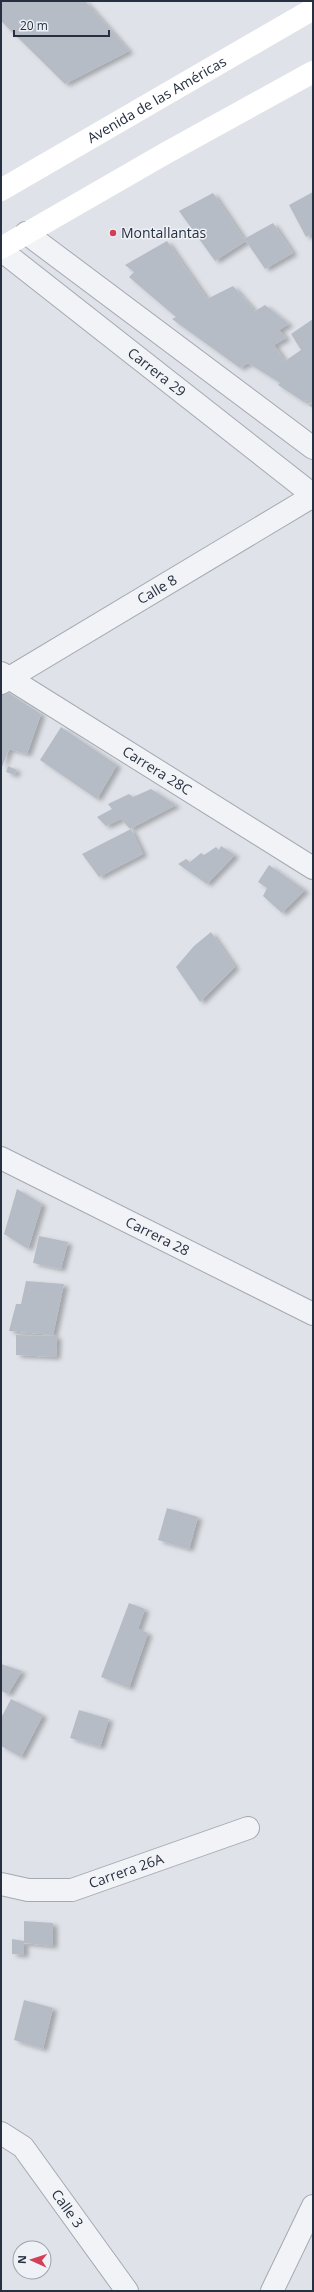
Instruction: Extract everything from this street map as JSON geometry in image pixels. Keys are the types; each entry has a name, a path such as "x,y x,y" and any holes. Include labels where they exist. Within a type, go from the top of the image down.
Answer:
{"main road":[{"name":"Avenida de las Américas","path":"1,190 313,10"},
{"path":"1,249 26,233 313,72"}],"street":[{"path":"26,233 313,448"},
{"name":"Carrera 29","path":"1,249 313,495"},
{"name":"Calle 8","path":"4,678 313,495"},
{"name":"Carrera 28C","path":"4,678 313,868"},
{"name":"Carrera 28","path":"1,1158 313,1314"},
{"name":"Carrera 26A","path":"1,1884 28,1890 72,1890 116,1876 248,1828"},
{"name":"Calle 3","path":"1,2133 23,2147 127,2291"},
{"path":"272,2291 313,2206"}],"building":[{"path":"1,1 85,1 129,51 65,84 1,21"},
{"path":"313,192 313,233 306,237 289,205"},
{"path":"213,193 244,239 273,223 293,253 265,269 246,241 215,261 179,211"},
{"path":"167,241 207,299 233,286 255,311 265,305 289,324 279,330 286,338 274,345 285,361 301,350 291,334 313,319 313,408 308,405 312,403 307,400 304,402 278,385 280,383 248,363 240,368 172,319 176,317 129,277 134,272 125,265"},
{"path":"1,688 41,714 27,754 9,749 2,767"},
{"path":"61,727 117,765 97,799 40,760"},
{"path":"8,766 17,770 14,775 6,772"},
{"path":"151,789 176,805 130,829 121,819 106,826 97,817 112,809 108,804 129,794 133,797"},
{"path":"131,829 143,854 99,877 82,854"},
{"path":"221,846 235,855 207,884 178,864 186,859 190,862 201,853 204,855 216,847 219,850"},
{"path":"269,865 305,890 282,913 263,896 267,888 258,882"},
{"path":"211,932 235,967 200,1002 176,967 194,946"},
{"path":"17,1189 42,1204 28,1249 4,1234"},
{"path":"39,1236 68,1242 61,1269 33,1263"},
{"path":"26,1281 64,1284 53,1335 9,1331 16,1304 21,1304"},
{"path":"16,1335 57,1336 56,1357 16,1355"},
{"path":"167,1508 198,1517 189,1549 158,1540"},
{"path":"129,1603 145,1609 138,1629 148,1633 129,1688 101,1677"},
{"path":"1,1664 22,1671 8,1694 1,1691"},
{"path":"11,1699 43,1715 21,1757 1,1746 1,1718"},
{"path":"79,1710 109,1719 100,1747 70,1738"},
{"path":"24,1921 53,1923 53,1946 24,1943 24,1955 12,1954 12,1939 24,1941"},
{"path":"24,2000 53,2008 43,2049 14,2040"}],"place":[{"name":"Montallantas","path":"113,233"}]}
